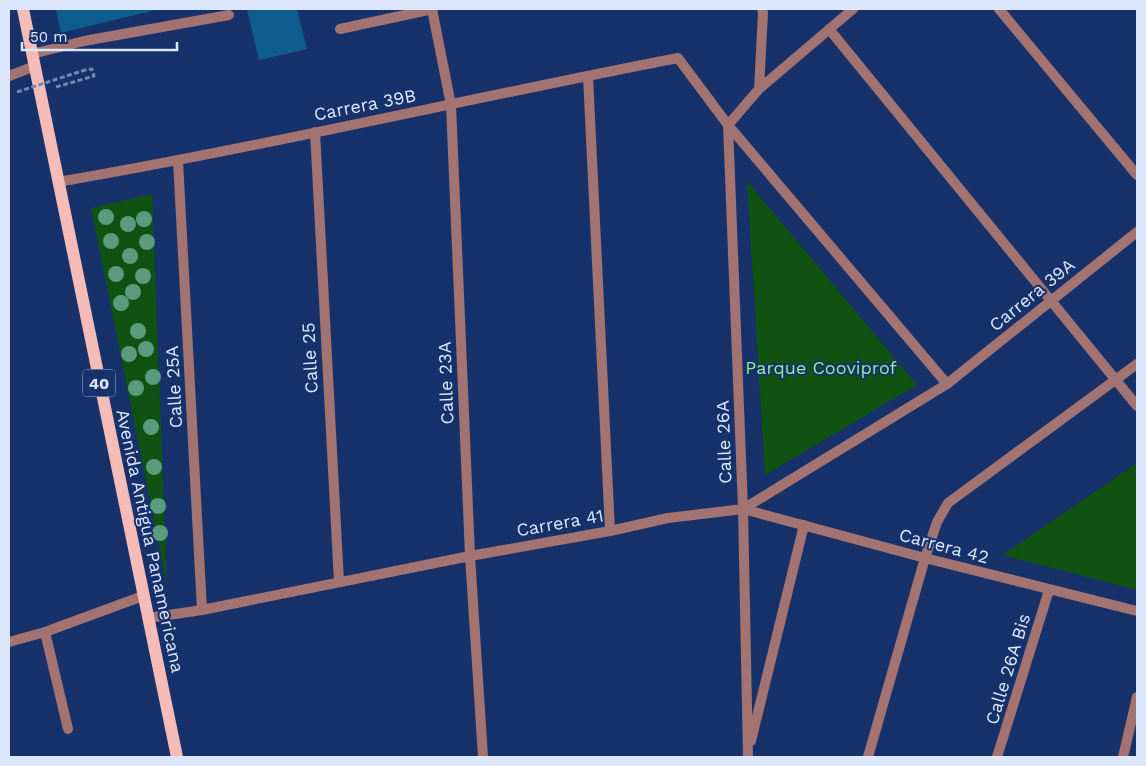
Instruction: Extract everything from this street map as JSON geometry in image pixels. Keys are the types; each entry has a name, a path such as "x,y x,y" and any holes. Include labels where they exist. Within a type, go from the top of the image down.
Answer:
{"main road":[{"name":"Avenida Antigua Panamericana","path":"22,9 176,757"}],"street":[{"path":"340,29 432,9"},
{"name":"Calle 23A","path":"432,9 451,105 470,556 483,757"},
{"path":"758,89 762,9"},
{"path":"853,9 758,89 728,125 947,384"},
{"path":"998,9 1137,176"},
{"path":"9,76 34,60 84,42 229,15"},
{"path":"829,29 1137,406"},
{"name":"Carrera 39B","path":"58,182 178,161 678,58 728,125"},
{"path":"588,76 610,531"},
{"name":"Calle 26A","path":"728,125 743,509 748,755"},
{"name":"Calle 25","path":"315,132 339,582"},
{"name":"Calle 25A","path":"178,161 202,610"},
{"name":"Carrera 39A","path":"947,384 1137,232"},
{"path":"868,757 925,558 937,522 948,503 1137,364"},
{"name":"Carrera 41","path":"148,618 202,610 470,556 610,531 668,518 743,509 947,384"},
{"name":"Carrera 42","path":"743,509 925,558 1137,611"},
{"path":"748,755 804,526"},
{"name":"Calle 26A Bis","path":"997,757 1050,590"},
{"path":"9,642 45,632 143,596"},
{"path":"45,632 68,730"},
{"path":"1123,757 1137,697"}],"path":[{"path":"17,92 92,69 94,76 40,92"}],"green space":[{"name":"Parque Cooviprof","path":"747,181 917,385 765,475"},
{"path":"152,194 167,585 91,208"},
{"path":"1137,463 1137,590 1003,555"}],"building":[{"path":"56,9 160,9 61,33"},
{"path":"247,9 297,9 307,49 259,60"}]}
